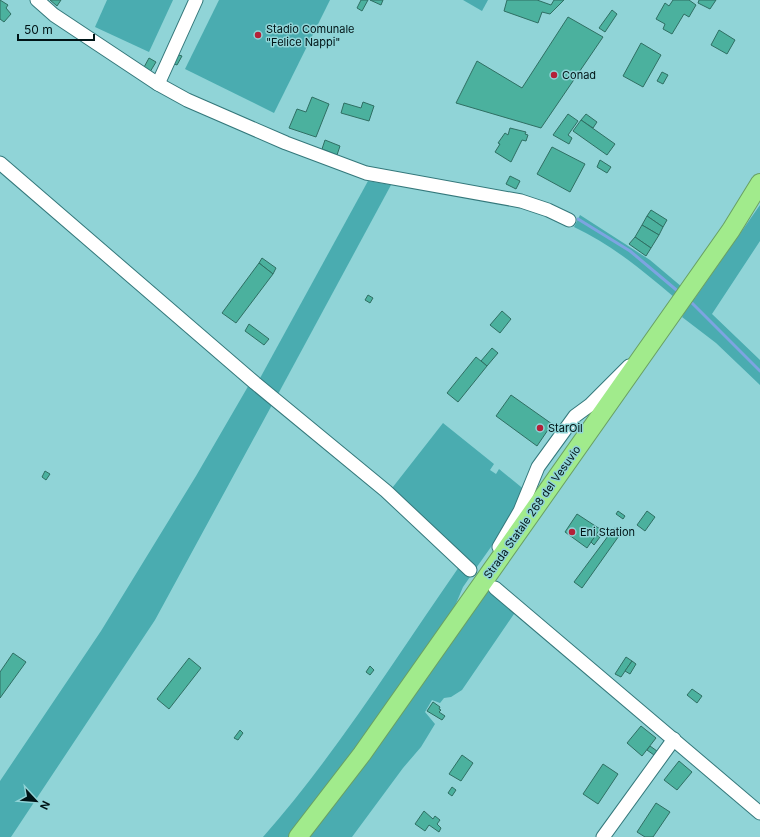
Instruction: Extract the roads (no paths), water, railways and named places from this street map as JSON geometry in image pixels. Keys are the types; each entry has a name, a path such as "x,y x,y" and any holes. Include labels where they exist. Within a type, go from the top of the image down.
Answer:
{"highway":[{"name":"Strada Statale 268 del Vesuvio","path":"298,837 362,754 476,593 731,230 760,183"}],"street":[{"path":"37,0 54,15 158,84 187,100 286,143 366,173 521,201 548,210 569,220"},
{"path":"158,84 196,0"},
{"path":"0,163 255,383 386,491 470,570"},
{"path":"495,588 760,813"},
{"path":"603,837 674,739"}],"waterway":[{"path":"578,219 630,251 680,293"},
{"path":"689,300 760,371"}],"place":[{"name":"Stadio Comunale \"Felice Nappi\"","path":"258,35"},
{"name":"Conad","path":"554,75"},
{"name":"StarOil","path":"540,428"},
{"name":"Eni Station","path":"572,532"}]}
